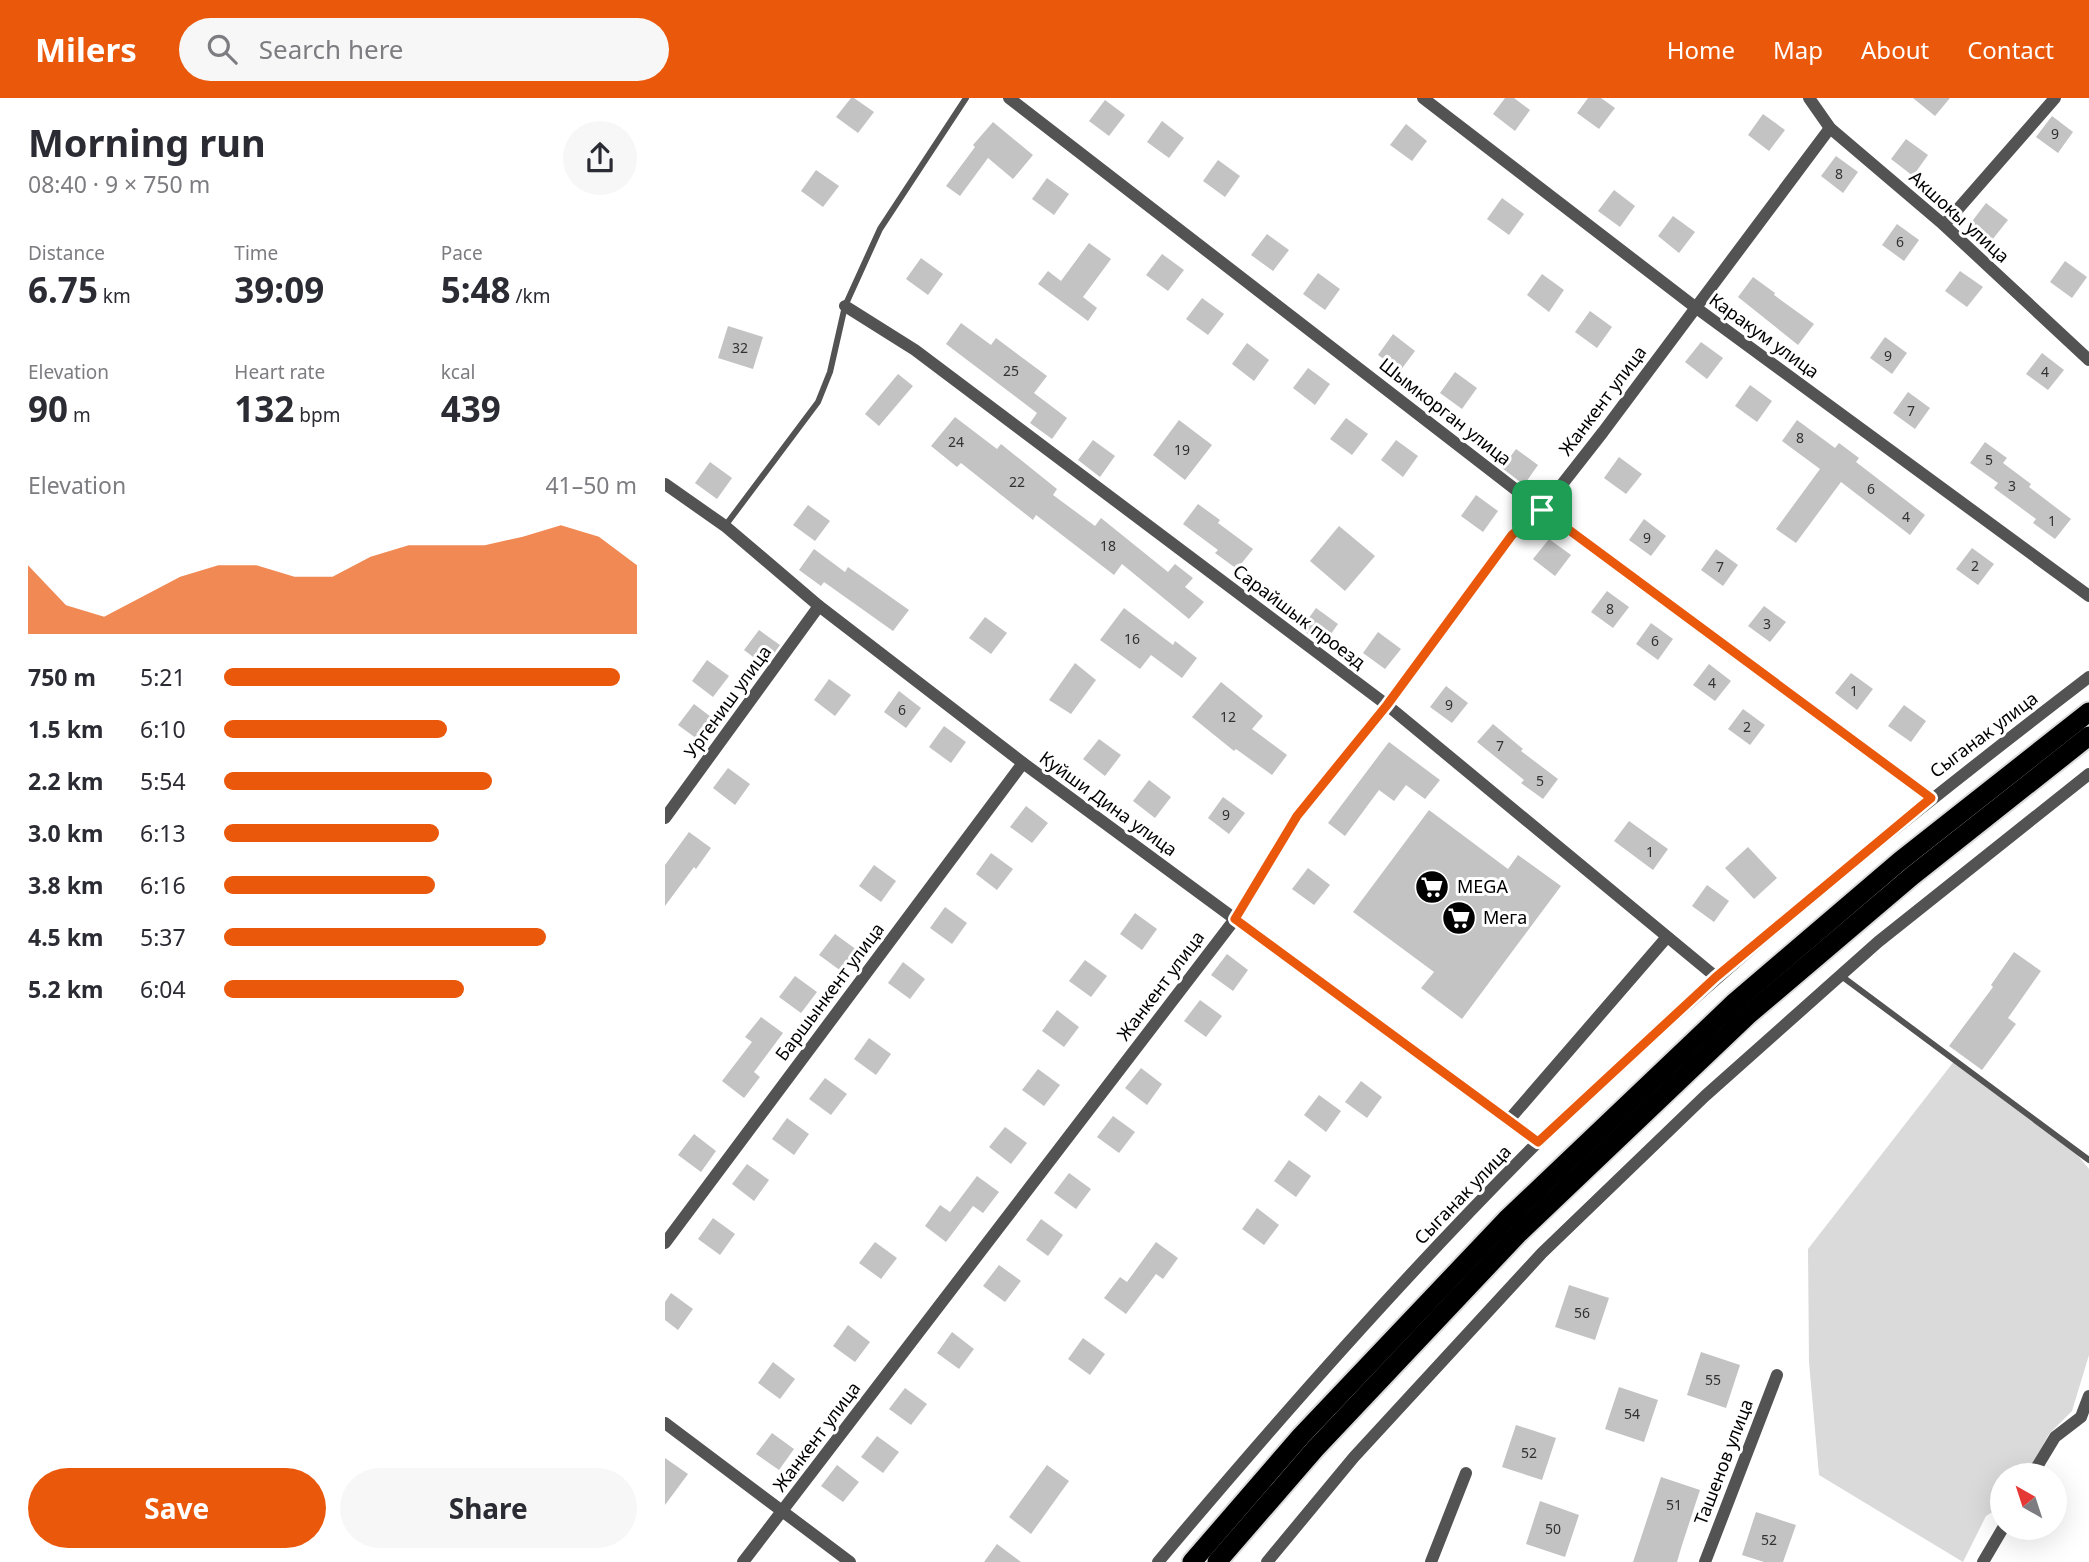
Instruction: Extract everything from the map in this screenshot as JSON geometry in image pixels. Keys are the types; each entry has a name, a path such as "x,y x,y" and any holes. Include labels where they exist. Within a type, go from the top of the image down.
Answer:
{"highway":[{"path":"1192,1562 1301,1436 1506,1220 1685,1049 1735,1002 1900,861 2089,712"},
{"path":"1217,1562 1315,1449 1519,1233 1747,1016 1912,876 2089,736"}],"street":[{"name":"Шымкорган улица","path":"1009,98 1542,510 1931,798"},
{"name":"Каракум улица","path":"1423,98 1695,307 2089,596"},
{"name":"Акшокы улица","path":"1809,98 1830,128 1944,225 2089,360"},
{"path":"1944,225 2055,98"},
{"name":"Жанкент улица","path":"743,1562 1235,919 1297,816 1387,705 1512,535 1542,510 1830,128"},
{"name":"Сарайшык проезд","path":"845,306 915,350 1387,705 1716,977"},
{"name":"Куйши Дина улица","path":"665,484 725,526 819,606 1023,762 1538,1142"},
{"name":"Ургениш улица","path":"665,818 819,606"},
{"name":"Сыганак улица","path":"1159,1562 1277,1421 1538,1142 1716,977 1931,798 2089,677"},
{"name":"Баршынкент улица","path":"665,1243 1023,762"},
{"path":"1267,1562 1354,1457 1542,1253 1705,1096 1878,942 2089,774"},
{"path":"1509,1121 1667,937"},
{"name":"Ташенов улица","path":"1705,1562 1777,1375"},
{"path":"2039,1463 2055,1437 2081,1417 2089,1396"},
{"path":"665,1423 850,1562"},
{"path":"1430,1562 1466,1473"},
{"path":"1983,1562 1996,1540"}],"lane":[{"path":"725,526 818,402 830,372 845,306 880,229 966,98"},
{"path":"1840,975 2089,1160"}],"shaded area":[{"path":"1955,1060 2075,1152 2089,1169 2089,1355 2072,1411 2049,1434 2033,1463 1990,1463 1990,1514 1986,1516 1963,1562 1819,1475 1809,1362 1808,1249"}],"building":[{"path":"851,98 874,112 858,133 836,117"},
{"path":"1505,98 1514,98 1530,110 1515,131 1493,114"},
{"path":"1588,98 1601,98 1615,108 1599,129 1577,113"},
{"path":"1913,98 1950,98 1935,116"},
{"path":"1105,100 1125,115 1109,136 1089,121"},
{"path":"1763,114 1785,130 1769,151 1748,135"},
{"path":"2052,116 2073,132 2058,153 2036,137"},
{"path":"1162,121 1184,138 1169,158 1147,142"},
{"path":"993,122 1033,155 1013,179 988,158 960,196 946,186 975,147 973,145"},
{"path":"1406,124 1427,141 1412,161 1390,145"},
{"path":"1906,139 1928,155 1913,176 1891,159"},
{"path":"1836,156 1858,172 1843,193 1821,176"},
{"path":"1218,160 1240,176 1225,197 1203,181"},
{"path":"816,170 839,186 823,207 801,191"},
{"path":"1047,178 1069,194 1054,215 1032,199"},
{"path":"1614,190 1635,206 1620,227 1598,211"},
{"path":"1502,198 1524,214 1509,235 1487,219"},
{"path":"1986,203 2008,220 1992,240 1970,224"},
{"path":"1673,216 1695,232 1679,253 1658,236"},
{"path":"1897,224 1919,240 1904,261 1882,245"},
{"path":"1267,234 1289,250 1273,271 1251,255"},
{"path":"1089,243 1111,259 1083,297 1097,308 1088,321 1038,284 1048,271 1061,281"},
{"path":"1162,254 1184,270 1168,291 1146,275"},
{"path":"921,258 943,274 928,295 906,279"},
{"path":"2065,261 2087,277 2072,298 2050,282"},
{"path":"1960,271 1983,287 1967,307 1945,291"},
{"path":"1318,273 1340,289 1325,310 1303,294"},
{"path":"1542,274 1564,290 1549,312 1527,295"},
{"path":"1753,277 1814,324 1798,345 1738,297"},
{"path":"1202,298 1224,314 1208,335 1186,319"},
{"path":"1590,311 1612,327 1597,348 1575,332"},
{"path":"961,323 991,345 996,338 1047,376 1034,393 1067,418 1052,439 1030,423 1037,413 946,344"},
{"path":"728,326 763,337 753,369 718,358"},
{"path":"1393,334 1415,351 1400,371 1378,355"},
{"path":"1885,337 1907,353 1892,374 1870,358"},
{"path":"1701,342 1723,358 1707,379 1685,362"},
{"path":"1247,343 1269,360 1254,381 1232,364"},
{"path":"2042,353 2064,370 2048,390 2026,374"},
{"path":"1308,368 1330,384 1315,405 1293,388"},
{"path":"1455,372 1477,388 1462,409 1440,393"},
{"path":"898,374 913,386 879,426 865,414"},
{"path":"1750,385 1772,401 1757,422 1735,406"},
{"path":"1908,392 1930,408 1915,429 1893,413"},
{"path":"955,417 997,449 1001,444 1057,489 1053,495 1095,526 1101,518 1168,572 1175,564 1193,578 1185,587 1204,602 1189,619 1122,564 1114,575 1036,515 1033,520 961,463 957,467 931,446"},
{"path":"1346,418 1368,434 1352,455 1330,439"},
{"path":"1179,420 1212,445 1185,480 1153,455"},
{"path":"1797,420 1835,448 1839,443 1859,458 1856,462 1925,515 1910,535 1841,482 1796,543 1776,529 1820,469 1782,441"},
{"path":"1093,440 1115,456 1100,477 1078,460"},
{"path":"1396,440 1418,456 1403,477 1381,460"},
{"path":"1985,442 2007,458 2003,463 2031,484 2029,487 2071,519 2055,539 2033,523 2036,519 1994,488 1998,483 1970,463"},
{"path":"1516,449 1538,465 1524,485 1502,468"},
{"path":"1619,457 1642,474 1626,494 1604,478"},
{"path":"710,462 732,478 717,499 695,483"},
{"path":"1476,495 1498,511 1483,532 1461,516"},
{"path":"1198,504 1253,549 1237,569 1215,553 1218,550 1183,524"},
{"path":"808,505 830,521 815,541 793,525"},
{"path":"1644,519 1666,536 1651,556 1629,540"},
{"path":"1339,526 1375,556 1345,591 1310,561"},
{"path":"1549,539 1571,555 1555,576 1533,559"},
{"path":"1972,548 1994,564 1978,585 1956,569"},
{"path":"814,549 845,572 848,567 909,610 893,631 824,582 821,586 799,570"},
{"path":"1716,549 1738,565 1723,586 1701,570"},
{"path":"1607,591 1629,607 1613,628 1591,612"},
{"path":"1764,606 1786,622 1770,642 1748,626"},
{"path":"1124,608 1173,645 1175,641 1197,658 1182,678 1151,655 1140,669 1100,640"},
{"path":"1316,608 1338,624 1323,645 1301,629"},
{"path":"985,617 1007,633 991,654 969,638"},
{"path":"1651,623 1673,639 1658,660 1636,644"},
{"path":"759,630 780,645 765,666 744,650"},
{"path":"1378,632 1401,649 1385,669 1363,653"},
{"path":"707,660 729,676 713,697 692,681"},
{"path":"1075,663 1096,680 1071,714 1049,700"},
{"path":"1709,664 1731,681 1715,701 1693,685"},
{"path":"1851,673 1873,689 1857,710 1835,693"},
{"path":"829,679 851,695 835,716 814,700"},
{"path":"1221,682 1263,716 1252,729 1287,755 1272,775 1236,749 1234,751 1192,717"},
{"path":"1446,686 1468,703 1452,723 1430,707"},
{"path":"899,691 921,708 906,728 884,712"},
{"path":"694,704 715,720 700,741 678,725"},
{"path":"1904,705 1926,721 1911,742 1888,726"},
{"path":"1743,709 1765,725 1750,745 1728,729"},
{"path":"1493,724 1523,749 1521,751 1558,779 1543,799 1521,783 1524,780 1477,742"},
{"path":"944,726 966,742 951,763 929,747"},
{"path":"1099,739 1121,755 1105,776 1083,759"},
{"path":"1389,742 1440,780 1425,799 1406,785 1394,801 1379,790 1345,836 1328,823"},
{"path":"728,768 750,784 735,805 713,788"},
{"path":"1149,780 1171,797 1155,818 1133,801"},
{"path":"1223,797 1245,813 1229,834 1208,818"},
{"path":"1026,806 1048,823 1032,843 1010,827"},
{"path":"1429,810 1508,869 1518,855 1561,886 1462,1019 1421,988 1434,972 1353,912"},
{"path":"1629,821 1668,849 1653,870 1614,841"},
{"path":"689,832 711,848 665,906 665,865"},
{"path":"1748,847 1777,878 1754,899 1725,868"},
{"path":"991,853 1013,869 997,890 976,874"},
{"path":"874,865 896,881 881,902 859,886"},
{"path":"1308,868 1330,885 1314,905 1292,889"},
{"path":"1707,885 1729,901 1714,922 1692,906"},
{"path":"945,907 967,923 952,944 930,928"},
{"path":"1135,913 1157,929 1142,950 1120,934"},
{"path":"835,934 857,950 841,971 819,955"},
{"path":"2014,952 2041,971 2008,1018 2016,1024 1982,1070 1949,1046 1993,987 1991,985"},
{"path":"1227,954 1248,970 1233,991 1211,975"},
{"path":"1085,960 1107,976 1091,997 1069,981"},
{"path":"903,962 925,979 910,999 888,983"},
{"path":"795,976 817,992 801,1013 779,997"},
{"path":"1200,1000 1222,1016 1206,1037 1184,1021"},
{"path":"1057,1010 1079,1027 1064,1047 1042,1031"},
{"path":"761,1017 783,1033 754,1072 760,1077 744,1098 722,1081 752,1042 745,1037"},
{"path":"869,1038 891,1054 876,1075 854,1059"},
{"path":"1141,1068 1162,1084 1147,1105 1125,1088"},
{"path":"1038,1069 1060,1085 1044,1106 1022,1090"},
{"path":"825,1078 847,1094 831,1115 809,1099"},
{"path":"1361,1081 1382,1097 1367,1118 1345,1102"},
{"path":"1319,1095 1341,1111 1326,1132 1304,1115"},
{"path":"1113,1116 1135,1132 1119,1153 1097,1137"},
{"path":"787,1118 809,1134 794,1155 772,1139"},
{"path":"1005,1127 1027,1143 1011,1164 989,1147"},
{"path":"694,1134 716,1151 701,1172 678,1155"},
{"path":"1289,1160 1311,1176 1296,1197 1274,1181"},
{"path":"747,1164 769,1180 754,1201 732,1184"},
{"path":"1069,1173 1091,1189 1076,1209 1054,1193"},
{"path":"977,1176 999,1192 983,1213 973,1206 946,1242 925,1226 940,1205 950,1212"},
{"path":"1257,1208 1279,1225 1264,1245 1242,1229"},
{"path":"713,1218 735,1234 720,1255 698,1239"},
{"path":"1041,1219 1063,1235 1048,1256 1026,1240"},
{"path":"875,1242 897,1258 881,1279 859,1263"},
{"path":"1156,1242 1178,1258 1163,1279 1156,1274 1126,1314 1104,1298 1120,1277 1127,1282"},
{"path":"999,1265 1021,1281 1005,1302 983,1286"},
{"path":"1569,1285 1609,1298 1595,1340 1555,1327"},
{"path":"671,1293 693,1309 678,1330 665,1320 665,1302"},
{"path":"848,1325 870,1342 855,1362 833,1346"},
{"path":"952,1332 974,1349 959,1369 937,1353"},
{"path":"1083,1338 1105,1354 1090,1375 1068,1359"},
{"path":"1701,1352 1740,1365 1726,1408 1687,1395"},
{"path":"773,1362 795,1379 780,1399 758,1383"},
{"path":"1619,1387 1658,1400 1644,1442 1605,1429"},
{"path":"905,1388 927,1404 911,1425 889,1409"},
{"path":"1516,1425 1556,1438 1542,1480 1502,1467"},
{"path":"772,1433 794,1449 779,1470 756,1454"},
{"path":"877,1436 899,1452 883,1473 861,1457"},
{"path":"665,1458 688,1474 665,1505"},
{"path":"837,1465 859,1482 843,1502 821,1486"},
{"path":"1047,1465 1069,1481 1031,1534 1009,1517"},
{"path":"1661,1477 1700,1490 1677,1562 1633,1562"},
{"path":"1540,1501 1579,1515 1565,1557 1526,1544"},
{"path":"1756,1512 1796,1525 1783,1562 1764,1562 1742,1555"},
{"path":"997,1544 1021,1562 984,1562"}],"place":[{"name":"MEGA","path":"1432,887"},
{"name":"Мега","path":"1459,918"}],"route":[{"path":"1542,510 1931,798 1716,977 1538,1142 1235,919 1297,816 1387,705 1512,535 1542,510"}]}
